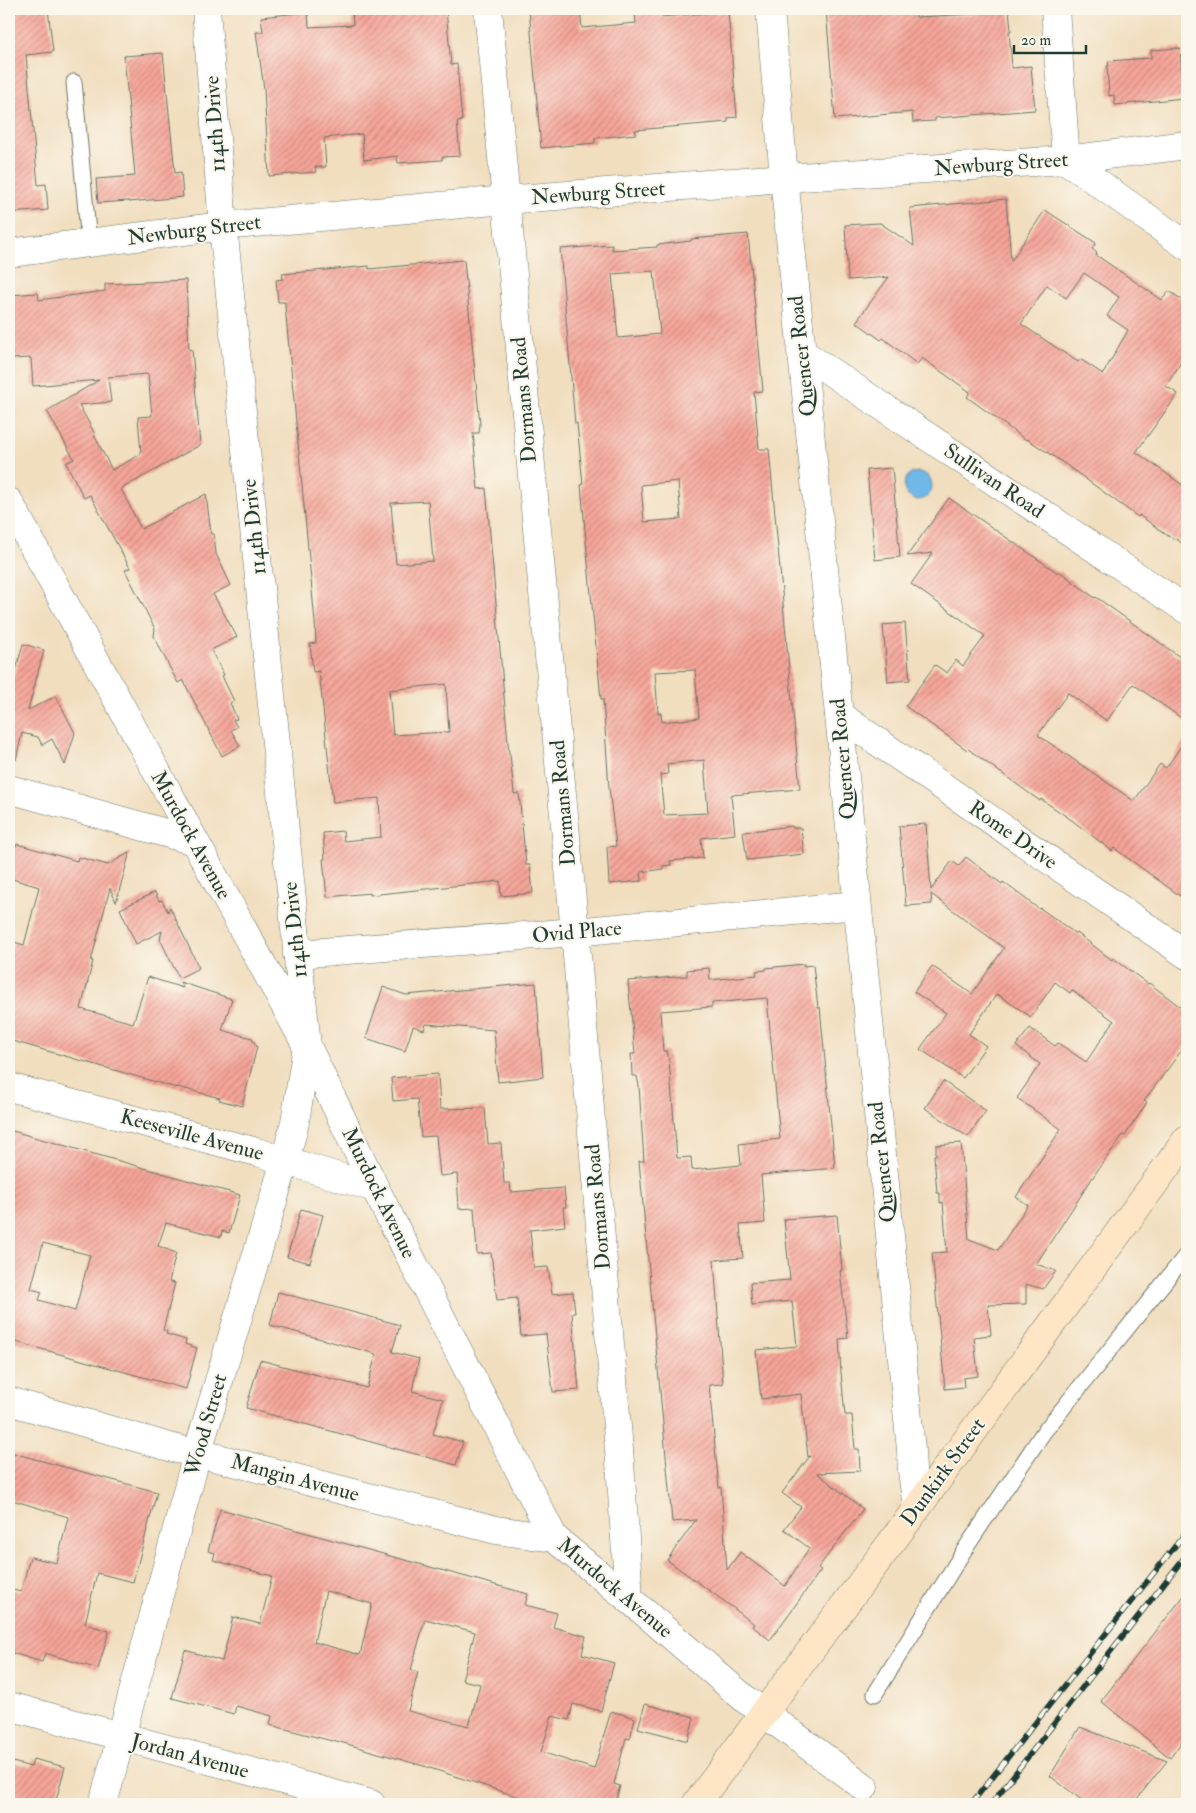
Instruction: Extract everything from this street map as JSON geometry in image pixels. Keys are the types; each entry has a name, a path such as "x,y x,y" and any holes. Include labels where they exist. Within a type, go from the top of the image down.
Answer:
{"main road":[{"name":"Dunkirk Street","path":"696,1804 917,1508 1187,1139"}],"street":[{"name":"114th Drive","path":"206,9 224,226 307,1046"},
{"name":"Dormans Road","path":"488,9 575,932 620,1462 629,1599"},
{"name":"Quencer Road","path":"770,9 801,352 839,715 917,1508"},
{"path":"1055,9 1066,160 1187,246"},
{"name":"Newburg Street","path":"9,253 224,226 506,200 784,178 1066,160 1187,145"},
{"name":"Sullivan Road","path":"801,352 1187,610"},
{"name":"Murdock Avenue","path":"9,502 307,1046 375,1188 554,1538 629,1599 745,1699 864,1787"},
{"name":"Rome Drive","path":"839,715 1187,955"},
{"path":"9,789 194,841"},
{"name":"Ovid Place","path":"297,954 575,932 857,905"},
{"name":"Wood Street","path":"102,1804 197,1454 285,1161 295,1122 307,1046"},
{"name":"Keeseville Avenue","path":"9,1087 285,1161 375,1188"},
{"name":"Mangin Avenue","path":"9,1401 197,1454 496,1530 554,1538"},
{"name":"Jordan Avenue","path":"9,1706 371,1804"}],"lane":[{"path":"74,82 89,243"},
{"path":"875,1694 965,1548 1043,1432 1187,1254"}],"water":[{"path":"918,472 928,476 932,486 928,496 918,500 908,496 904,486 908,476"}],"building":[{"path":"9,9 48,9 53,52 26,55 38,185 46,184 48,210 9,213"},
{"path":"352,9 375,9 375,11 446,9 451,65 457,64 462,121 457,122 460,156 442,157 442,160 398,163 397,156 364,160 362,134 324,138 326,167 315,167 316,172 269,176 264,89 256,32 263,32 261,17 308,12 309,27 353,25"},
{"path":"529,9 580,9 582,28 636,23 635,14 660,12 661,17 728,11 737,117 728,118 728,122 635,130 636,134 595,138 595,143 541,148"},
{"path":"826,9 916,9 916,17 976,14 976,9 1009,9 1012,68 1031,66 1035,110 935,118 935,121 913,122 912,112 835,119"},
{"path":"1180,48 1184,98 1115,105 1114,95 1109,96 1108,61 1151,58 1151,50"},
{"path":"163,53 175,173 181,172 183,197 98,203 96,179 135,176 124,56"},
{"path":"1006,199 1011,261 1045,210 1096,243 1092,249 1097,253 1096,255 1162,300 1169,291 1187,303 1187,353 1166,386 1178,394 1136,452 1187,488 1187,547 1139,515 1138,517 1065,464 1026,440 967,397 970,392 922,358 917,364 883,338 881,340 856,322 889,277 848,280 845,225 880,223 914,246 910,208","holes":["1084,273 1119,297 1107,316 1128,330 1103,374 1080,359 1078,362 1021,324 1047,285 1066,298"]},
{"path":"748,234 763,391 754,392 759,449 769,449 800,789 731,795 735,834 701,838 703,858 670,861 671,865 663,866 663,869 641,872 642,881 609,884 607,847 616,846 609,788 603,699 601,699 588,563 581,485 583,485 577,423 575,424 560,249 612,245 612,250 657,247 657,245 691,241 691,239","holes":["654,271 660,334 618,338 612,274","678,481 681,519 644,522 641,485","695,670 699,718 662,722 661,713 658,713 655,672","704,760 708,813 664,815 660,775 668,774 667,764"]},
{"path":"464,260 480,424 479,433 473,433 478,489 486,488 509,754 514,794 519,793 526,865 530,865 533,893 501,896 500,881 370,895 370,893 327,897 323,859 325,859 323,833 343,831 344,841 381,837 379,798 333,802 319,671 313,672 310,644 316,643 315,622 285,302 278,302 276,280 283,279 282,274 369,266 369,269","holes":["428,501 433,561 396,564 391,503","446,684 449,732 393,735 389,690"]},
{"path":"186,280 189,350 192,349 200,445 121,489 141,529 206,494 211,534 214,534 216,554 231,585 213,594 237,637 211,650 224,675 222,676 234,701 230,703 237,719 233,720 237,727 231,730 240,746 222,756 183,680 178,683 154,636 155,629 125,570 130,568 90,495 84,498 66,463 74,459 47,411 99,380 33,386 31,358 12,359 9,295 38,293 39,300 105,291 105,284","holes":["148,374 152,416 138,417 141,454 112,470 79,405 111,402 108,377"]},
{"path":"892,468 900,557 875,560 867,470"},
{"path":"949,498 1058,573 1059,571 1187,662 1187,722 1133,684 1107,721 1068,693 1038,735 1134,801 1160,764 1166,768 1187,737 1187,901 1114,848 1112,851 1073,821 1041,799 1040,801 905,706 935,665 947,673 956,660 963,666 985,636 911,584 933,553 907,556"},
{"path":"905,623 910,680 888,682 883,625"},
{"path":"23,644 44,650 28,710 56,696 75,733 65,765 52,739 42,745 38,737 22,733 16,760 9,759 9,675 14,677"},
{"path":"926,824 931,890 952,861 959,866 966,857 1002,884 1003,882 1039,909 1077,933 1112,960 1113,958 1149,983 1187,1012 1187,1043 1144,1101 1147,1102 1125,1136 1123,1135 1097,1171 1036,1264 1056,1271 1043,1289 1026,1284 1026,1304 988,1305 991,1335 974,1337 978,1376 963,1378 964,1387 945,1389 932,1253 947,1252 943,1202 940,1203 940,1193 937,1193 934,1155 936,1155 936,1145 961,1143 969,1239 998,1250 1028,1205 1016,1197 1061,1129 1017,1098 1040,1064 1016,1046 1030,1028 1055,1046 1058,1043 1086,1062 1114,1021 1072,990 1070,993 1055,982 1031,1017 997,994 969,1034 986,1046 963,1078 920,1049 946,1013 914,992 932,966 972,994 1004,948 931,894 932,904 906,906 899,826"},
{"path":"792,826 793,828 801,828 804,854 747,860 743,832"},
{"path":"9,844 16,846 17,844 77,861 78,857 108,865 130,852 116,902 110,888 81,1009 133,1023 148,977 183,988 180,982 232,999 222,1030 252,1038 257,1047 242,1106 219,1100 220,1098 177,1088 9,1040 9,958 14,942 24,945 39,887 9,878"},
{"path":"155,892 159,901 162,900 168,912 170,907 199,968 179,978 160,939 162,931 136,944 120,909"},
{"path":"804,964 804,966 813,965 818,1008 820,1007 835,1168 761,1175 765,1223 740,1225 743,1258 714,1260 723,1384 709,1385 719,1488 721,1487 727,1570 740,1552 785,1586 809,1548 784,1529 801,1507 782,1493 810,1456 808,1457 801,1394 761,1399 756,1350 797,1346 792,1301 752,1305 750,1283 790,1280 784,1219 837,1215 842,1271 840,1271 848,1338 839,1339 841,1373 845,1415 852,1415 855,1449 859,1449 860,1471 817,1473 863,1509 818,1568 821,1570 770,1640 752,1626 754,1624 667,1560 696,1520 672,1522 639,1161 644,1161 639,1086 637,1076 632,1076 631,1054 635,1054 628,981 687,976 687,970 709,968 710,980 757,975 756,971 766,970 766,968","holes":["767,998 780,1139 739,1144 741,1165 692,1170 691,1157 677,1158 669,1060 667,1051 663,1051 660,1011 712,1007 712,1003"]},
{"path":"536,983 543,1077 498,1082 494,1030 426,1024 424,1030 413,1026 405,1051 366,1038 383,987 406,995"},
{"path":"438,1074 440,1109 485,1108 488,1144 501,1143 504,1183 510,1183 511,1192 564,1188 565,1226 530,1230 534,1268 548,1267 552,1294 573,1292 575,1313 572,1313 579,1390 553,1392 546,1334 521,1336 517,1298 497,1300 491,1253 477,1254 474,1208 459,1209 457,1174 440,1176 436,1136 421,1137 417,1099 393,1101 391,1078"},
{"path":"943,1081 986,1111 968,1137 925,1108"},
{"path":"9,1130 240,1195 229,1233 222,1231 221,1237 166,1223 158,1246 176,1253 169,1282 175,1283 163,1330 167,1331 166,1334 186,1340 185,1344 197,1348 186,1389 9,1340","holes":["43,1243 90,1255 75,1311 39,1300 42,1292 31,1289"]},
{"path":"301,1209 323,1215 310,1263 287,1257"},
{"path":"278,1292 400,1325 392,1352 419,1359 412,1391 443,1399 433,1434 463,1442 456,1465 246,1408 260,1360 367,1388 376,1354 270,1325"},
{"path":"9,1452 157,1492 133,1582 97,1573 85,1624 109,1631 98,1669 45,1653 42,1662 9,1652 9,1589 21,1592 30,1557 57,1563 68,1517 9,1499"},
{"path":"220,1509 528,1594 525,1605 557,1613 553,1627 586,1636 582,1654 614,1663 601,1711 573,1704 569,1720 552,1716 541,1752 594,1769 611,1711 635,1718 630,1739 626,1738 614,1784 620,1786 615,1804 540,1804 427,1767 333,1740 270,1725 272,1716 236,1706 234,1714 172,1698 185,1650 222,1661 233,1617 260,1624 272,1576 213,1560 215,1553 208,1551","holes":["326,1591 372,1604 360,1655 314,1642","425,1619 475,1632 462,1680 480,1684 469,1726 408,1711 418,1672 411,1670"]},
{"path":"1187,1592 1187,1735 1170,1758 1101,1701"},
{"path":"645,1704 694,1717 688,1741 638,1728"},
{"path":"1080,1727 1167,1761 1133,1804 1087,1804 1050,1776"},
{"path":"33,1759 65,1767 55,1804 28,1804 9,1799 9,1761 31,1767"}],"railway":[{"path":"971,1804 1187,1531"},
{"path":"991,1804 1187,1554"}]}
